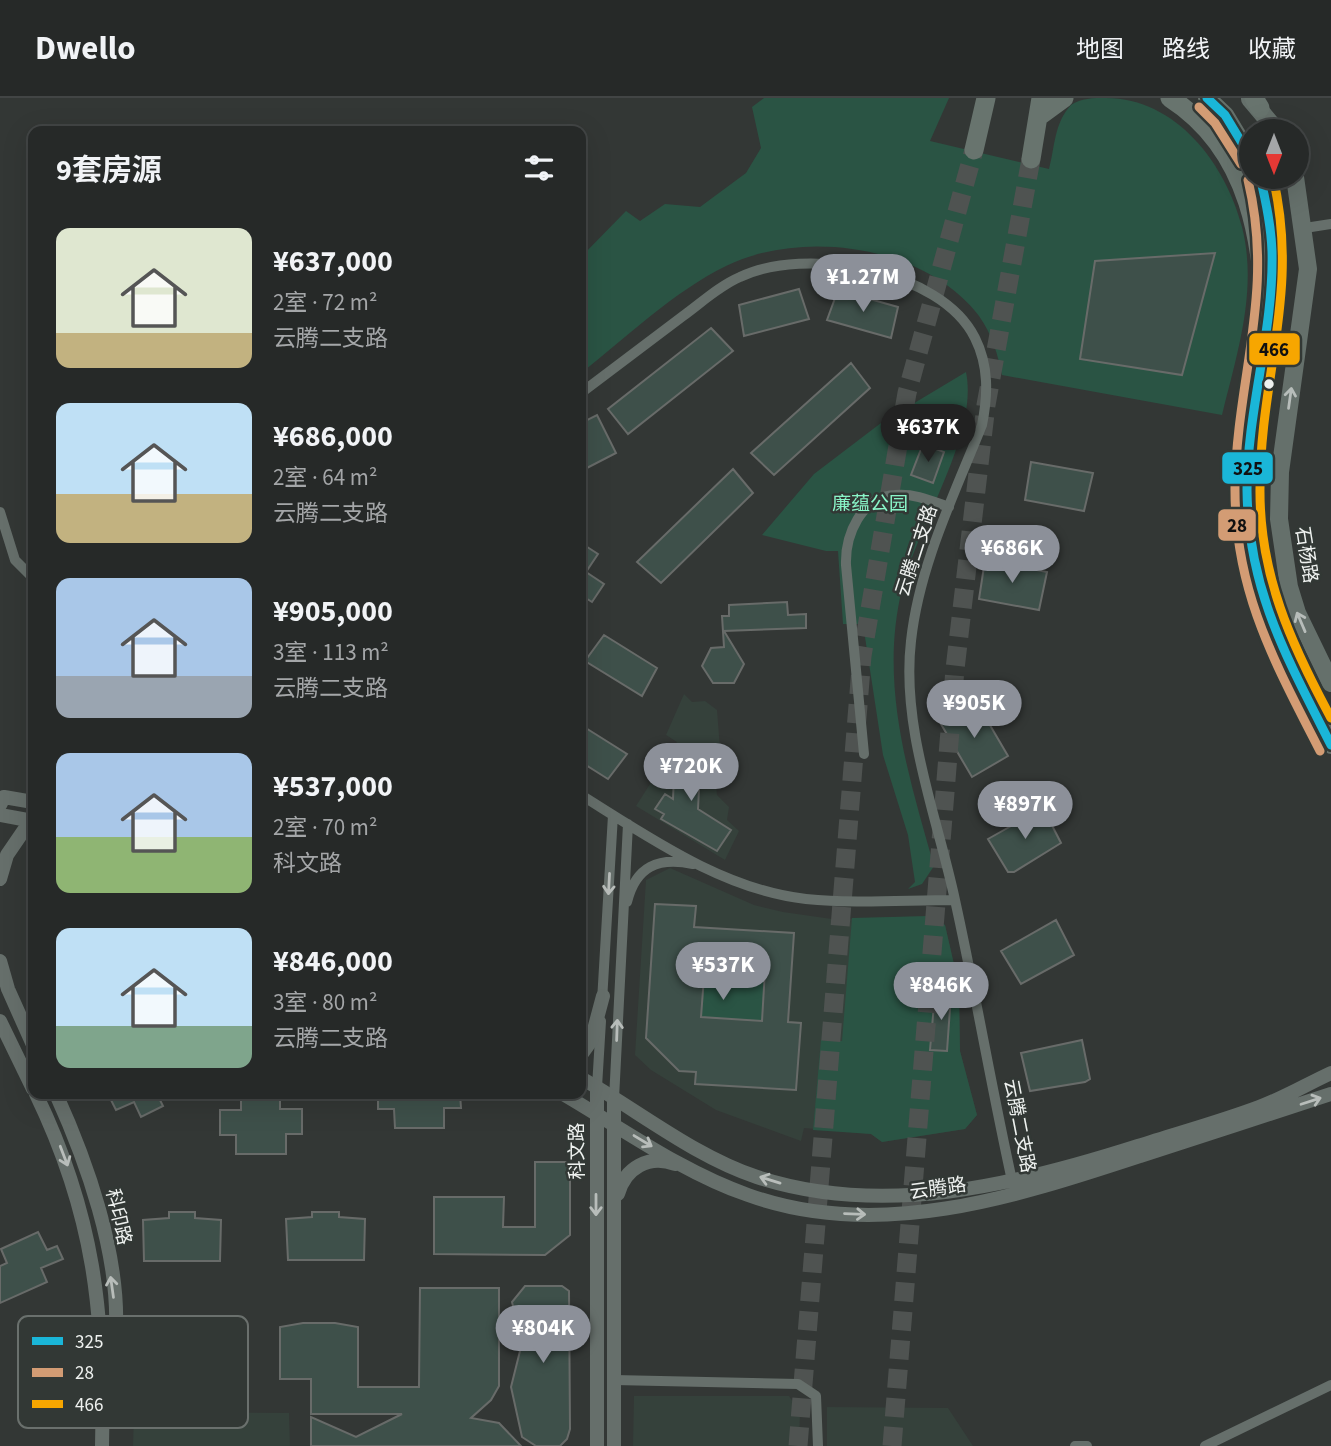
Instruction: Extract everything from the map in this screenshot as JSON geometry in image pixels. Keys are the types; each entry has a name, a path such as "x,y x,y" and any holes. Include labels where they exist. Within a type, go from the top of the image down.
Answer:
{"highway":[{"path":"1031,159 1040,108 1064,98"},
{"path":"1170,98 1206,129 1224,149 1239,177 1253,216 1261,255 1266,334"},
{"path":"974,150 984,101"}],"main road":[{"path":"1207,98 1225,115 1239,138"},
{"path":"1254,101 1268,119"},
{"path":"1263,189 1267,199 1273,254 1266,334 1248,467 1247,497 1255,563 1270,624 1331,745"},
{"name":"石杨路","path":"1297,189 1305,228 1308,269 1280,472 1279,519 1289,587 1297,613 1331,683"}],"street":[{"path":"1305,228 1331,223"},
{"name":"云腾二支路","path":"586,389 725,285 760,270 797,263 835,264 909,282 951,307 974,335 985,365 987,398 982,425 918,595 911,641 909,688 916,738 956,900 1013,1188"},
{"path":"864,754 846,565 848,539 862,513 881,498 904,495 949,507"},
{"path":"0,512 15,560 28,573"},
{"path":"586,798 702,866 751,886 804,899 956,900"},
{"path":"2,801 28,802"},
{"path":"0,815 28,818"},
{"name":"科文路","path":"597,1446 596,1113 613,816"},
{"name":"科文路","path":"614,1446 614,1098 628,824"},
{"path":"0,878 7,855 28,825"},
{"path":"621,929 630,890 642,870 675,860 702,866"},
{"path":"0,961 8,989 28,1034"},
{"path":"586,1048 591,1041 603,996"},
{"name":"科印路","path":"0,1021 28,1079"},
{"name":"云腾路","path":"586,1081 729,1166 784,1185 843,1194 880,1196 1013,1188 1258,1108 1331,1073"},
{"name":"云腾路","path":"572,1099 695,1172 777,1204 842,1213 927,1212 1331,1094"},
{"name":"科印路","path":"38,1099 74,1182 92,1258 99,1316"},
{"name":"科印路","path":"58,1099 89,1176 108,1255 115,1316"},
{"path":"614,1212 621,1182 629,1171 641,1164 668,1162 695,1172"},
{"path":"614,1380 797,1384 816,1396 818,1446"},
{"path":"1205,1446 1331,1385"},
{"name":"科印路","path":"102,1428 102,1446"},
{"path":"1075,1446 1087,1446"}],"shaded area":[{"path":"684,694 692,702 705,701 717,710 722,774 715,776 717,795 729,807 727,820 739,831 725,860 636,806 677,742 666,735"},
{"path":"670,868 754,905 783,912 832,919 930,916 945,925 959,986 960,1051 977,1115 965,1129 882,1142 871,1134 804,1128 801,1141 716,1110 651,1070 635,1055 646,880"},
{"path":"634,1396 789,1396 800,1412 799,1446 633,1446"},
{"path":"827,1407 948,1408 973,1446 827,1446"},
{"path":"248,1413 289,1413 290,1446 133,1446 134,1428 248,1428"}],"green space":[{"path":"764,98 949,98 930,141 1049,169 1061,120 1071,105 1079,101 1106,98 1131,101 1155,109 1176,122 1210,158 1224,180 1242,227 1246,251 1248,274 1244,322 1222,415 1002,375 988,330 979,316 956,292 928,273 896,259 862,250 826,247 791,248 757,254 726,266 669,302 586,369 586,252 626,211 640,221 665,204 700,207 746,173 761,148 752,107"},
{"name":"廉蕴公园","path":"966,372 968,397 964,423 910,564 902,589 896,624 895,694 900,729 906,763 934,866 922,884 908,889 915,882 908,835 883,755 863,624 843,624 838,551 826,551 762,535 814,474 881,423"},
{"path":"930,916 945,925 959,986 960,1051 977,1115 965,1129 882,1142 871,1134 813,1130 821,1040 842,1041 852,918","holes":["935,993 951,995 946,1051 930,1050"]},
{"path":"706,950 766,953 762,1021 701,1017"}],"building":[{"path":"1215,253 1182,375 1080,359 1095,261"},
{"path":"799,289 809,319 744,336 739,305"},
{"path":"838,290 898,307 891,338 827,320"},
{"path":"711,328 733,351 628,434 608,409"},
{"path":"851,363 870,388 774,475 751,453"},
{"path":"597,415 616,453 586,468 586,420"},
{"path":"923,444 944,452 933,483 911,475"},
{"path":"1031,462 1093,473 1084,511 1025,500"},
{"path":"733,469 753,493 661,583 637,562"},
{"path":"586,546 598,554 586,572"},
{"path":"985,560 1047,572 1039,610 979,599"},
{"path":"586,572 604,584 592,602 586,598"},
{"path":"787,602 788,615 806,614 806,628 724,631 744,664 734,683 713,683 702,666 711,648 724,647 722,616 729,616 729,605"},
{"path":"604,635 657,668 642,696 586,660"},
{"path":"977,703 1008,756 972,777 941,724"},
{"path":"586,728 627,754 608,779 586,765"},
{"path":"682,748 701,749 698,809 731,830 717,851 661,819 664,814 655,809 665,794 673,799 675,753 682,753"},
{"path":"1043,808 1061,843 1014,872 1008,872 988,839"},
{"path":"655,904 696,906 694,927 794,933 788,1022 801,1023 796,1090 695,1084 696,1072 679,1071 646,1038","holes":["706,950 766,953 762,1021 701,1017"]},
{"path":"1056,920 1074,955 1021,984 1001,951"},
{"path":"935,993 951,994 947,1051 930,1050"},
{"path":"1082,1040 1090,1079 1030,1091 1021,1053"},
{"path":"110,1099 160,1099 163,1106 141,1117 134,1102 116,1110"},
{"path":"241,1099 280,1099 280,1109 302,1109 302,1134 286,1134 286,1154 236,1154 236,1135 220,1135 220,1110 241,1110"},
{"path":"378,1099 460,1099 461,1108 444,1108 444,1128 395,1128 394,1109 378,1109"},
{"path":"535,1162 570,1162 570,1235 545,1255 434,1254 434,1197 504,1197 503,1227 535,1227"},
{"path":"169,1212 195,1212 195,1218 221,1220 220,1261 144,1261 143,1220 169,1218"},
{"path":"312,1212 339,1212 339,1217 365,1219 364,1260 288,1260 286,1219 312,1217"},
{"path":"38,1232 47,1250 57,1246 63,1259 41,1268 47,1282 0,1303 0,1266 7,1263 1,1249"},
{"path":"525,1286 562,1286 569,1291 570,1429 567,1439 560,1446 536,1446 522,1437 511,1387 522,1343 512,1302"},
{"path":"420,1288 499,1288 499,1386 491,1400 471,1418 499,1423 521,1446 311,1446 311,1417 356,1437 402,1414 311,1414 311,1379 280,1379 280,1327 303,1323 335,1323 358,1327 358,1387 419,1387"}],"tunnel":[{"path":"798,1446 862,656 907,393 974,150"},
{"path":"892,1446 955,669 986,405 1031,159"}],"transit line":[{"name":"325","path":"1207,98 1225,115 1239,138"},
{"name":"28","path":"1199,107 1215,123 1239,161"},
{"name":"28","path":"1250,189 1258,260 1252,334 1237,446 1236,524 1241,559 1260,624 1320,751"},
{"name":"325","path":"1263,189 1271,232 1272,281 1248,460 1249,526 1254,560 1273,622 1299,683 1331,745"},
{"name":"466","path":"1275,189 1280,219 1281,296 1262,447 1261,520 1271,579 1280,608 1303,663 1331,718"}]}
